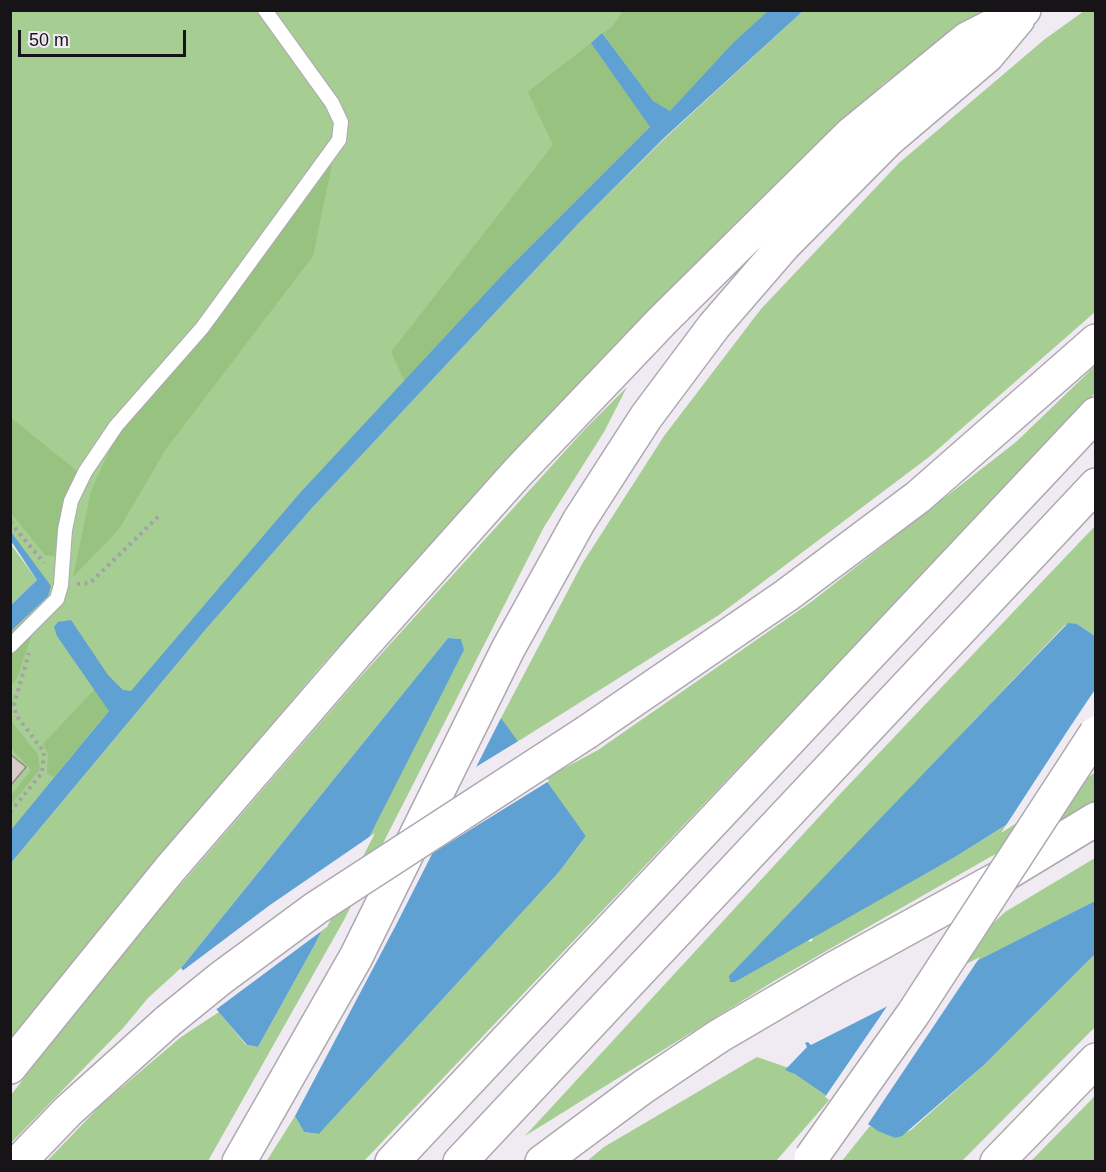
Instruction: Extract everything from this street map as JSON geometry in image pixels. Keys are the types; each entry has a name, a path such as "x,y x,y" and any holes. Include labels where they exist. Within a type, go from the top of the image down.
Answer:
{"highway":[{"path":"10,1067 170,869 360,649 518,472 662,321 851,134 967,39 1025,10"},
{"path":"239,1161 356,957 514,640 579,521 646,417 714,326 784,245 888,140 987,56 1025,10"},
{"path":"19,1161 68,1111 168,1021 221,978 316,908 587,732 787,595 918,497 1095,341"},
{"path":"392,1161 1095,414"},
{"path":"460,1161 1095,485"},
{"path":"809,1160 913,1014 1095,733"},
{"path":"543,1161 642,1087 719,1036 825,973 999,878 1095,819"},
{"path":"997,1161 1095,1060"}],"lane":[{"path":"10,646 57,599 61,585 65,530 71,501 84,472 116,426 202,328 339,140 341,122 332,103 265,10"}],"path":[{"path":"10,522 61,585 90,583 160,515"},
{"path":"10,812 42,773 44,752 16,715 14,705 41,615"}],"green space":[{"path":"10,11 789,11 479,317 11,851 11,620 45,588 11,537"},
{"path":"623,11 768,11 733,43 670,111 653,101 603,33 613,26"},
{"path":"803,11 982,11 883,84 730,229 536,429 321,666 170,844 11,1042 11,863 206,629 312,508 579,223 664,139"},
{"path":"1084,11 1096,11 1095,312 929,457 719,615 517,742 501,718 582,564 664,436 761,309 899,163 1045,39"},
{"path":"591,43 650,127 508,269 405,382 391,352 553,145 528,92"},
{"path":"332,164 313,256 166,449 119,529 73,577 91,491 112,445 135,410 215,320"},
{"path":"1095,366 1095,393 364,1161 266,1162 295,1116 304,1132 319,1134 559,872 586,836 544,779 598,750 811,602 1016,442"},
{"path":"627,387 604,432 544,527 344,920 208,1161 47,1161 101,1105 181,1037 219,1012 246,1045 258,1047 314,946 463,650 461,639 448,638 181,968 148,998 124,1027 11,1143 11,1095 113,963 354,684 585,429"},
{"path":"10,417 78,472 61,520 55,556 45,555 11,513"},
{"path":"1095,526 1095,636 1077,624 1065,625 729,979 735,982 807,939 810,942 813,940 811,937 955,857 1095,769 1095,804 990,857 774,981 525,1136 841,793"},
{"path":"10,543 37,580 11,605 10,605"},
{"path":"34,628 17,678 11,686 10,654"},
{"path":"95,689 109,710 54,777 47,774 48,754 43,744"},
{"path":"11,721 38,755 40,769 11,805 11,796 31,770 11,748"},
{"path":"1095,858 1095,901 925,988 1005,912"},
{"path":"1095,954 1095,1027 962,1161 841,1162 870,1126 895,1138 911,1130 984,1065"},
{"path":"757,1057 789,1068 831,1098 776,1161 586,1162 604,1147"},
{"path":"1095,1095 1095,1161 1031,1161 1091,1100"}],"water":[{"path":"768,11 803,11 664,138 579,223 312,508 206,629 11,863 11,830 109,711 57,636 54,627 58,622 71,620 108,675 123,690 131,691 299,494 508,269 650,127 591,43 602,33 653,101 670,111 733,43"},
{"path":"11,532 51,586 48,596 11,631 11,605 37,580 11,541"},
{"path":"1068,623 1077,624 1095,636 1095,769 955,857 735,982 730,982 729,976"},
{"path":"448,638 461,639 464,650 314,946 258,1047 247,1045 181,968"},
{"path":"501,718 586,836 559,872 319,1134 304,1132 295,1116 396,925"},
{"path":"1095,901 1095,954 984,1065 902,1136 895,1138 878,1131 795,1074 785,1070 807,1047 805,1043 808,1042 811,1045"}],"pier":[{"path":"1096,688 1096,772 1001,833 1068,730"},
{"path":"520,740 549,781 428,856 471,770"},
{"path":"375,833 327,927 214,1011 181,972 270,905"},
{"path":"980,957 866,1127 825,1097 890,1002"}],"building":[{"path":"10,754 26,767 10,786"}]}
